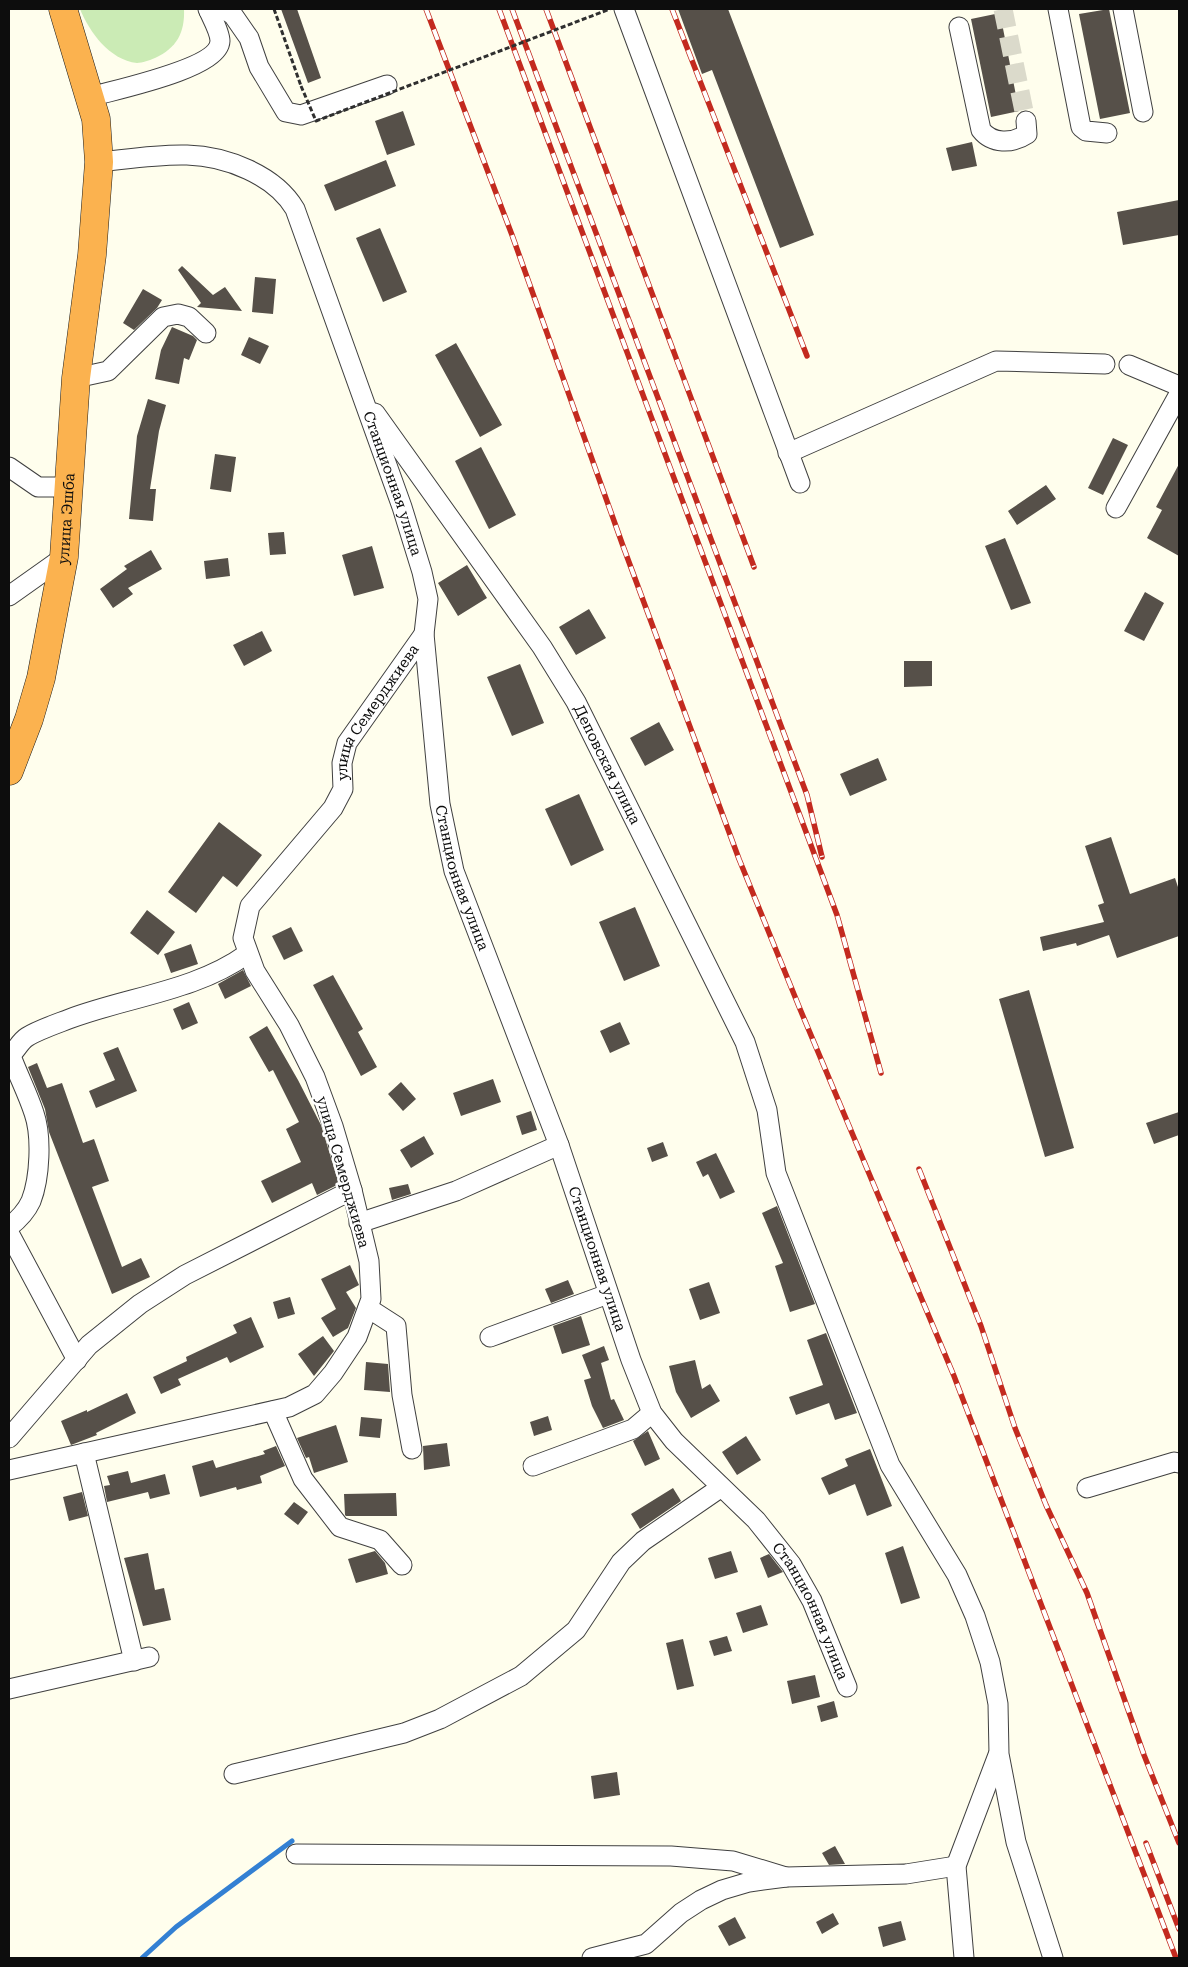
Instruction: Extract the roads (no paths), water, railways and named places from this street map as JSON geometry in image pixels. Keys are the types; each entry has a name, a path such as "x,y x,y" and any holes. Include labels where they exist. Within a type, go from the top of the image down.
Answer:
{"highway":[{"name":"улица Эшба","path":"9,771 29,719 41,678 64,557 76,378 91,261 99,162 96,118 63,9"}],"street":[{"path":"624,9 800,483"},
{"path":"1058,9 1081,127 1086,131 1107,134"},
{"path":"1123,9 1143,112"},
{"path":"90,97 177,72 211,56 218,48 220,40 209,10 227,11 233,16 249,38 259,68 286,112 301,115 387,85"},
{"path":"959,27 981,130 986,137 1007,142 1019,140 1027,134 1026,121"},
{"name":"Станционная улица","path":"99,162 188,155 210,158 261,176 286,194 295,209 363,396 422,572 428,599 424,634 440,804 454,871 559,1145 608,1294 652,1413 674,1441 720,1488 756,1520 791,1564 816,1609 847,1687"},
{"path":"76,378 108,371 163,317 178,314 189,317 206,332"},
{"path":"788,453 996,361 1105,364"},
{"path":"1129,365 1179,386"},
{"path":"1116,508 1179,394"},
{"name":"Деповская улица","path":"363,396 542,646 576,702 745,1042 766,1110 776,1173 890,1465 957,1575 975,1616 990,1662 998,1704 999,1754"},
{"path":"9,467 16,482 38,487 69,486"},
{"path":"9,596 64,557"},
{"name":"улица Семерджиева","path":"9,1470 289,1407 315,1394 333,1373 357,1337 371,1299 369,1261 352,1190 333,1126 315,1077 289,1025 255,971 247,954 243,938 250,906 333,808 343,789 342,764 347,743 424,634"},
{"path":"9,1227 21,1216 31,1200 40,1141 34,1115 10,1056 26,1038 70,1019 114,1007 210,975 229,967 247,954"},
{"path":"359,1223 456,1191 559,1145"},
{"path":"9,1438 89,1345 140,1304 185,1275 352,1190"},
{"path":"9,1233 77,1360"},
{"path":"490,1337 608,1294"},
{"path":"368,1308 396,1326 402,1395 412,1449"},
{"path":"273,1411 303,1479 340,1527 380,1540 402,1565"},
{"path":"533,1466 633,1429 652,1413"},
{"path":"9,1690 142,1659 84,1453"},
{"path":"1087,1488 1174,1462 1179,1463"},
{"path":"234,1774 404,1733 440,1719 521,1676 576,1630 621,1562 643,1541 720,1488"},
{"path":"964,1958 956,1866 999,1754"},
{"path":"999,1754 1016,1842 1053,1958"},
{"path":"296,1854 671,1856 733,1861 786,1877"},
{"path":"592,1958 646,1944 681,1913 722,1890 749,1882 786,1877 906,1874 956,1866"}],"waterway":[{"path":"142,1958 176,1927 292,1841"}],"tunnel":[{"path":"1003,9 1026,121"}],"railway":[{"path":"426,9 512,235 623,546 739,859 954,1376 1176,1958"},
{"path":"499,9 837,915 881,1073"},
{"path":"512,9 807,795 822,857"},
{"path":"546,9 754,567"},
{"path":"672,9 807,356"},
{"path":"919,1169 981,1326 1015,1428 1046,1505 1087,1593 1144,1755 1179,1843"},
{"path":"1146,1843 1179,1929"}]}
